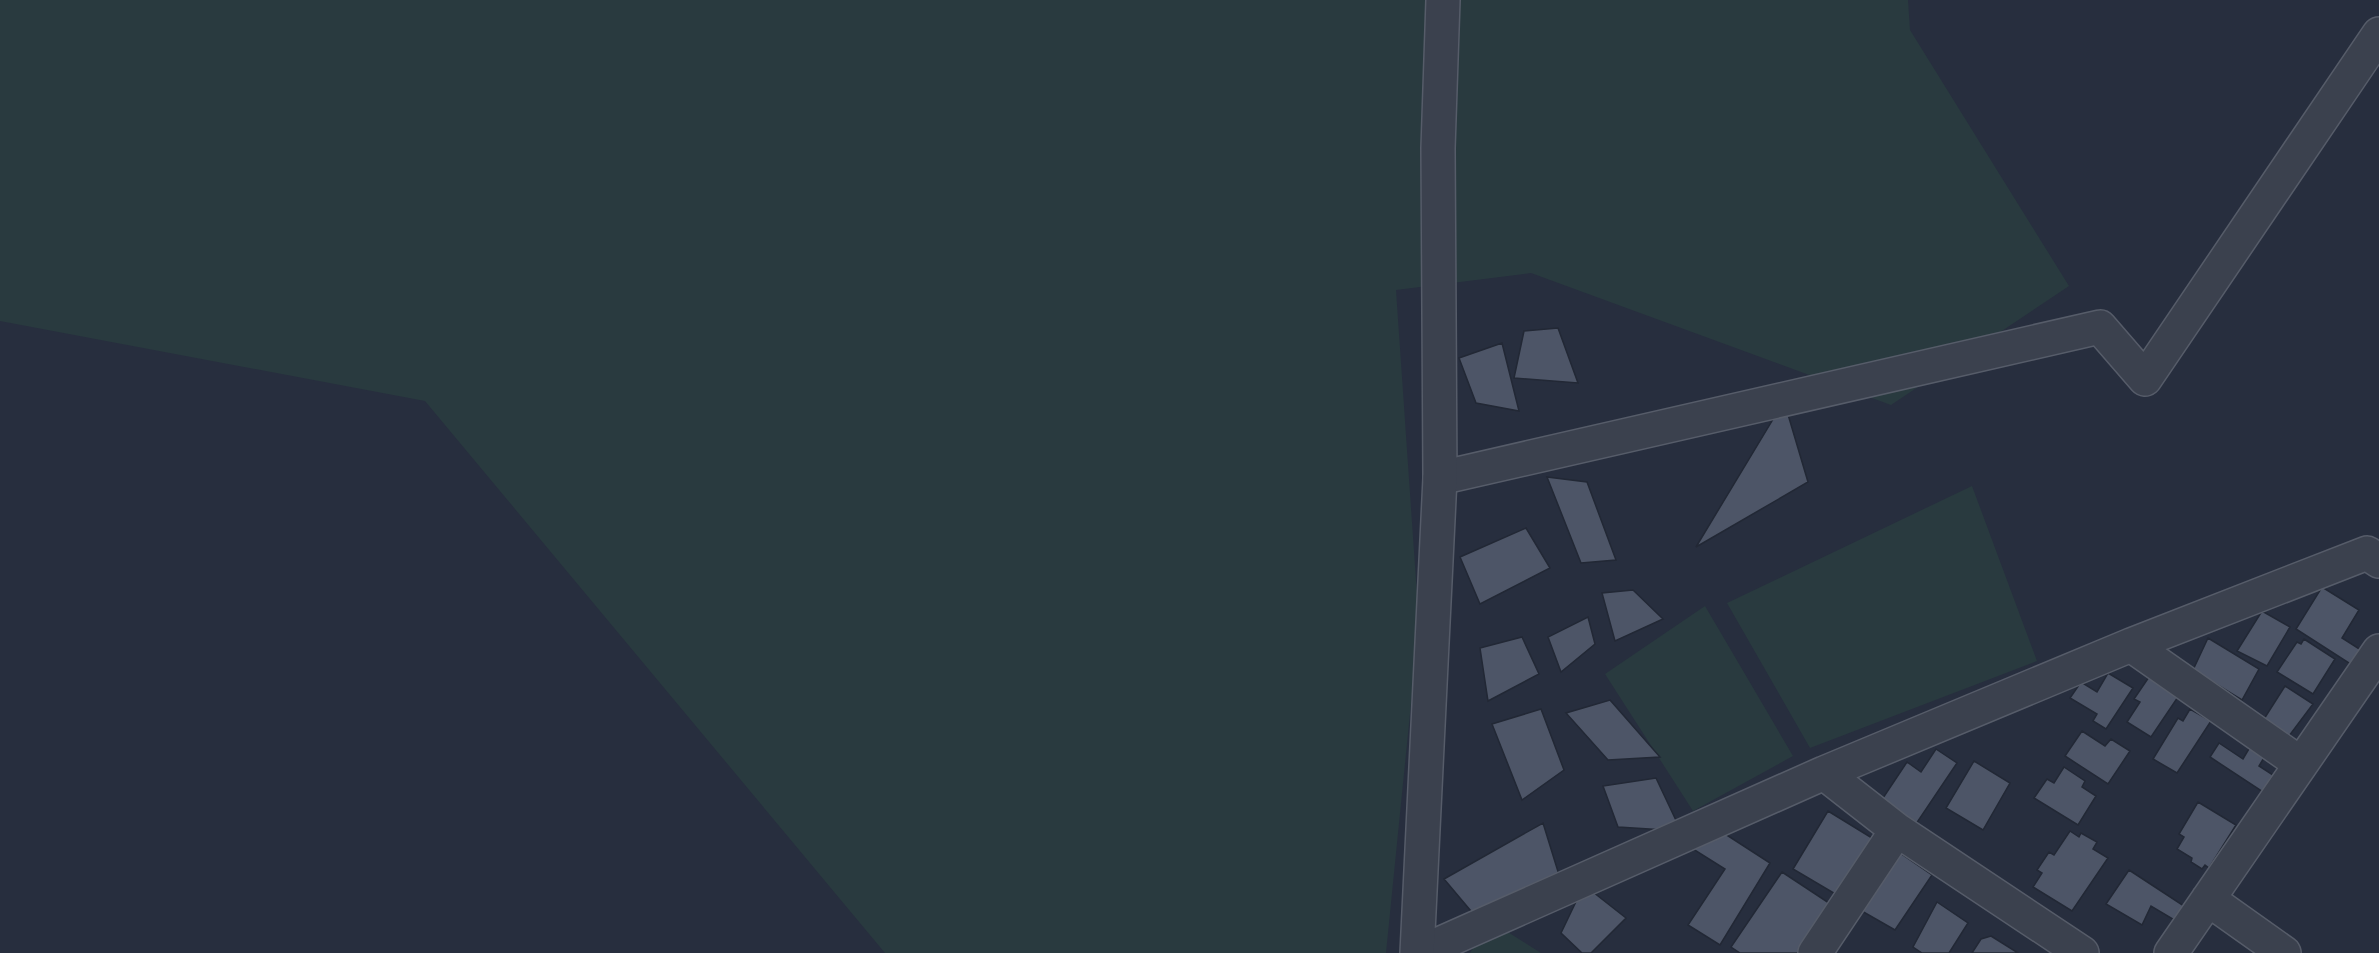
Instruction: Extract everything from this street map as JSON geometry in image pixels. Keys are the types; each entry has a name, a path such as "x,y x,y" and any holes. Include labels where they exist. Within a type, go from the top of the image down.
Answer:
{"street":[{"path":"1443,0 1438,148 1440,478 1418,953 1824,773 2131,645 2367,553 2379,561"},
{"path":"1440,478 2100,327 2145,379 2379,34"},
{"path":"2131,645 2301,764"},
{"path":"2171,953 2379,651"},
{"path":"1824,773 1897,830 2082,953"},
{"path":"1815,953 1897,830"},
{"path":"2208,899 2284,953"}],"shaded area":[{"path":"0,0 1908,0 1910,30 2069,286 1891,405 1531,273 1396,290 1419,624 1386,953 885,953 425,401 0,321"},
{"path":"1972,486 2037,661 1810,748 1727,603"},
{"path":"1705,606 1793,756 1693,811 1605,674"},
{"path":"1490,921 1541,953 1470,953"}],"building":[{"path":"1558,328 1578,383 1514,378 1524,331"},
{"path":"1502,343 1519,411 1476,403 1459,358"},
{"path":"1784,401 1808,482 1696,547"},
{"path":"1547,477 1587,482 1616,560 1581,563"},
{"path":"1526,528 1550,568 1480,604 1460,557"},
{"path":"2322,587 2359,610 2342,638 2361,650 2352,665 2296,629"},
{"path":"1633,590 1663,619 1615,641 1602,593"},
{"path":"2262,611 2290,627 2267,666 2237,651"},
{"path":"1588,617 1595,644 1561,672 1548,637"},
{"path":"1522,637 1539,674 1488,701 1480,648"},
{"path":"2208,638 2259,669 2242,700 2193,670"},
{"path":"2304,639 2335,659 2313,694 2277,672 2297,642 2301,644"},
{"path":"2108,673 2133,688 2106,729 2093,721 2097,714 2070,698 2081,682 2097,692"},
{"path":"2151,674 2180,694 2151,737 2127,722 2140,702 2134,699"},
{"path":"2285,686 2313,704 2289,736 2264,719"},
{"path":"1610,700 1660,757 1608,760 1566,713"},
{"path":"1541,709 1564,770 1522,800 1492,724"},
{"path":"2190,709 2211,721 2177,773 2153,759 2178,718 2183,721"},
{"path":"2082,731 2105,746 2111,739 2130,751 2108,784 2065,756"},
{"path":"2219,743 2243,759 2250,747 2265,756 2259,766 2273,775 2263,792 2210,757"},
{"path":"1936,749 1957,763 1916,824 1881,801 1907,762 1921,772"},
{"path":"1974,761 2010,783 1983,830 1946,808"},
{"path":"2064,767 2085,781 2082,787 2096,796 2078,825 2034,798 2047,779 2054,783"},
{"path":"1656,778 1681,831 1618,827 1603,786"},
{"path":"2198,802 2236,825 2209,868 2205,865 2202,869 2191,862 2192,858 2177,849 2184,837 2179,834"},
{"path":"1828,811 1872,838 1837,895 1793,869"},
{"path":"1543,823 1560,878 1476,917 1444,879"},
{"path":"1719,830 1770,863 1720,945 1688,925 1725,869 1685,844"},
{"path":"2070,831 2079,837 2081,833 2097,842 2093,849 2108,858 2072,911 2033,887 2042,873 2037,870 2049,852 2054,855"},
{"path":"1900,853 1932,875 1895,930 1860,910"},
{"path":"2129,870 2184,906 2176,921 2151,906 2142,925 2106,904"},
{"path":"1782,872 1832,905 1800,953 1740,953 1731,947"},
{"path":"1584,885 1626,918 1591,953 1582,953 1561,933"},
{"path":"1937,902 1968,923 1949,953 1922,953 1913,947"},
{"path":"1991,936 2018,953 1972,953 1981,939"}]}
